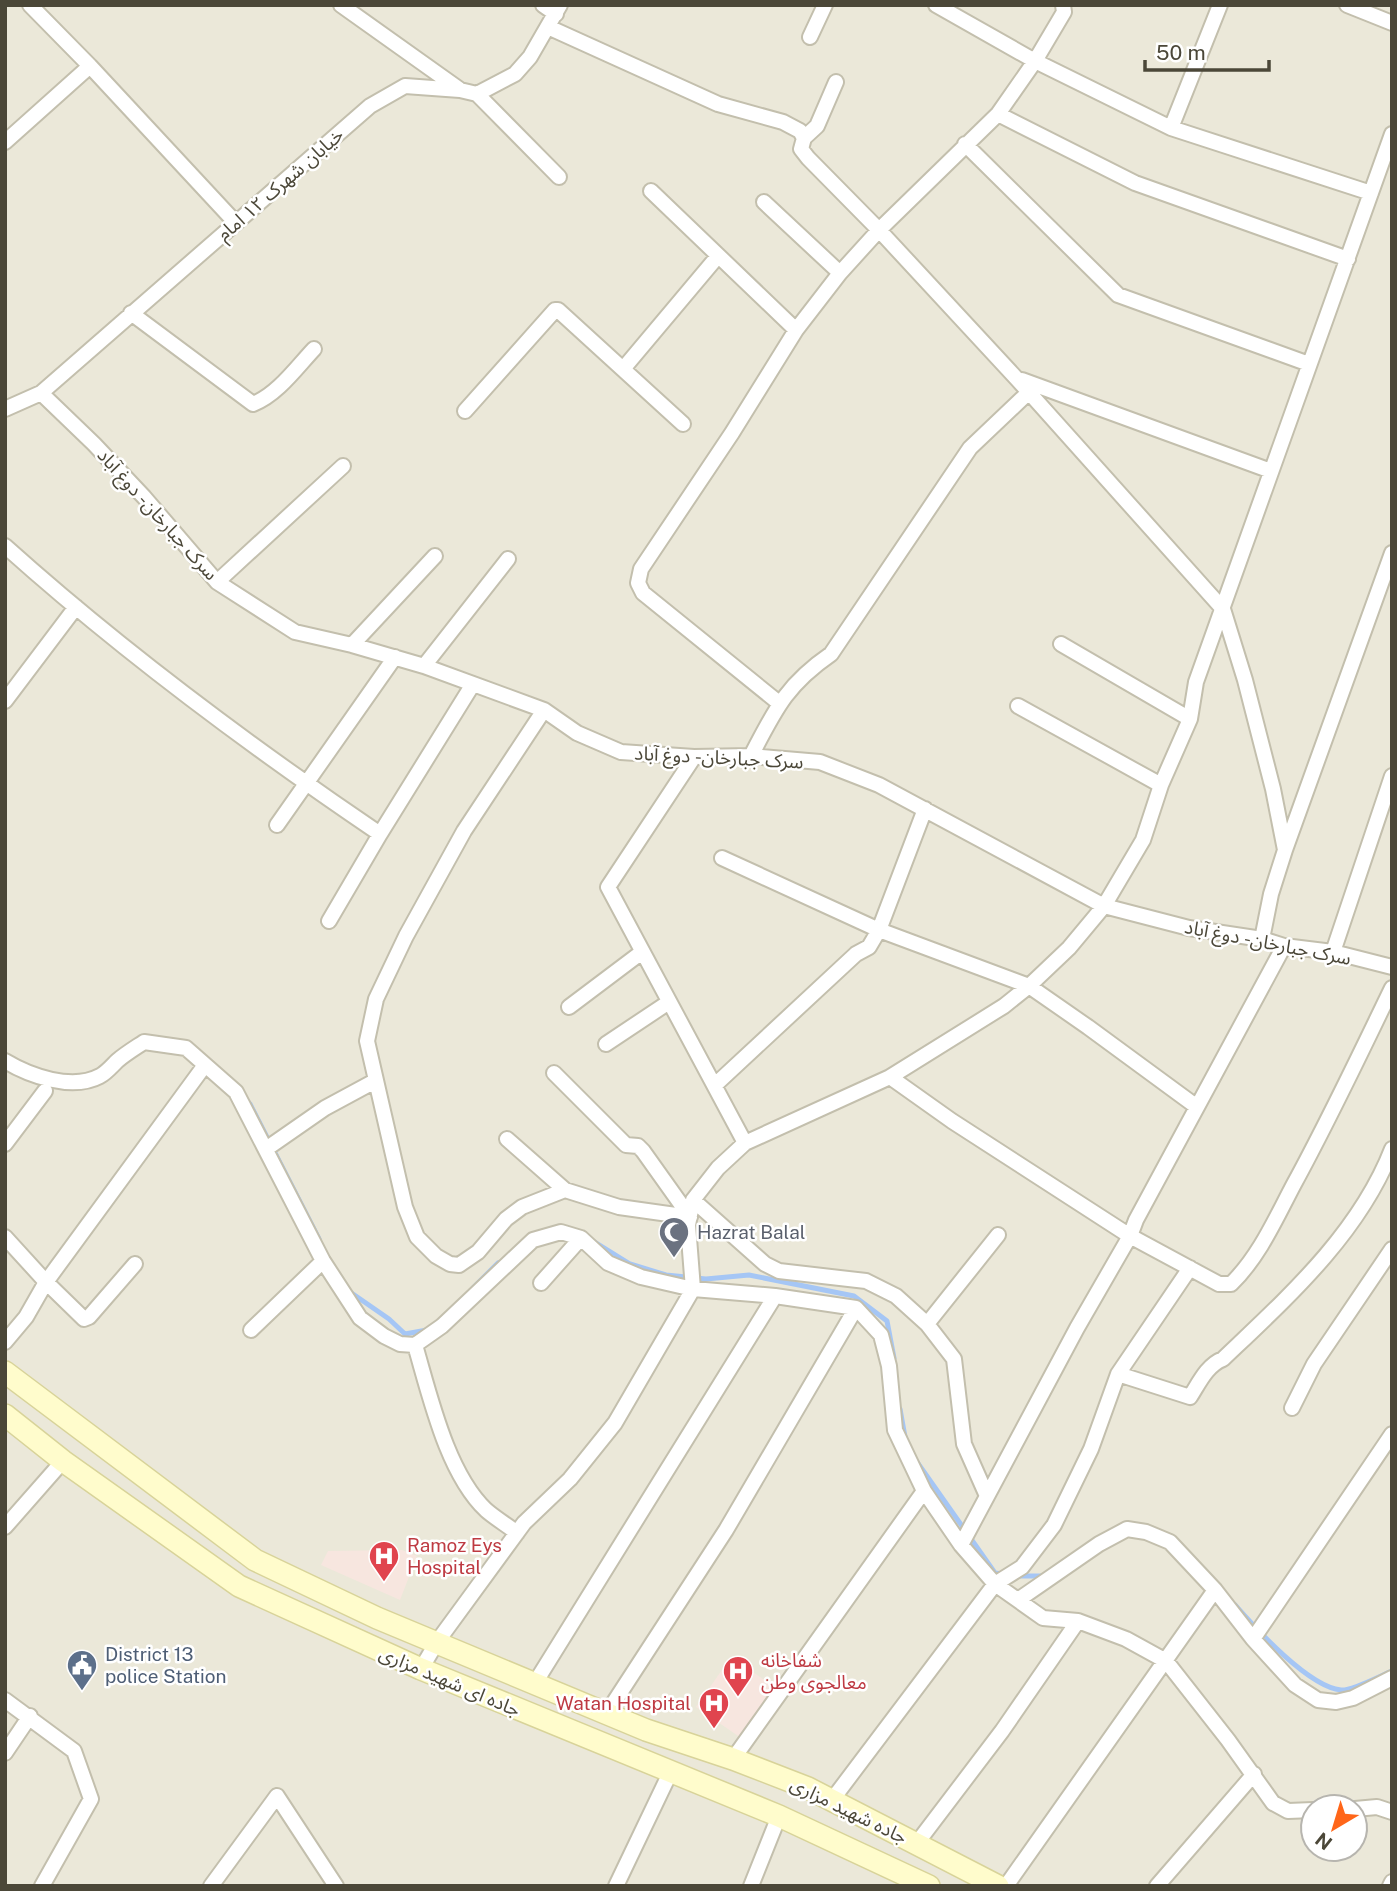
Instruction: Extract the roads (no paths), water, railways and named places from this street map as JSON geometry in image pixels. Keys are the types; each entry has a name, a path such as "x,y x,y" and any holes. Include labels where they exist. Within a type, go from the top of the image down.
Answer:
{"main road":[{"name":"جاده ای شهید مزاری","path":"5,1372 255,1560 377,1618 695,1747"},
{"name":"جاده ای شهید مزاری","path":"5,1415 63,1461 239,1586 421,1669 779,1816 926,1885"},
{"name":"جاده شهید مزاری","path":"695,1747 733,1759 832,1800 998,1886"}],"street":[{"path":"30,5 235,222"},
{"path":"341,5 460,90"},
{"path":"810,37 825,5"},
{"path":"936,5 1035,61 1171,128 1371,193"},
{"path":"779,704 643,593 638,583 641,569 732,433 796,330 879,230 998,114 1035,61 1064,12 1063,5"},
{"path":"1171,128 1220,5"},
{"path":"1347,5 1392,23"},
{"path":"553,8 548,27 530,57 515,74 477,94 559,177"},
{"path":"548,27 718,104 783,122 800,131 804,138"},
{"path":"5,142 90,66"},
{"path":"836,82 817,126 804,138 801,149 1029,392 1223,609 1245,680 1273,789 1285,849"},
{"name":"خیابان شهرک ۱۲ امام","path":"5,409 41,393 370,106 405,86 477,94"},
{"path":"998,114 1135,183 1348,258"},
{"path":"421,1669 524,1523 570,1479 615,1423 693,1289 690,1217 693,1200 718,1168 745,1143 890,1077 1004,1006 1069,948 1104,906 1143,840 1161,785 1190,719 1196,682 1392,134"},
{"path":"965,144 1118,295 1309,364"},
{"path":"651,191 796,330"},
{"path":"764,202 841,274"},
{"path":"623,369 718,256"},
{"path":"465,411 555,310 562,312 683,424"},
{"path":"131,313 254,404 285,380 314,349"},
{"path":"1017,379 1271,471"},
{"path":"751,756 779,704 805,672 831,654 970,448 1029,392"},
{"name":"سرک جبارخان - دوغ آباد","path":"41,393 144,497 217,582 295,632 396,657 544,710 577,733 621,752 694,757 751,756 820,762 879,785 1104,906 1189,928 1262,939 1284,946 1333,952 1392,967"},
{"path":"217,582 343,466"},
{"path":"5,546 76,607 306,783 380,834"},
{"path":"1262,939 1271,894 1285,849 1392,553"},
{"path":"352,645 435,556"},
{"path":"424,666 508,559"},
{"path":"5,701 76,607"},
{"path":"1061,645 1190,719"},
{"path":"276,825 396,657"},
{"path":"329,921 473,684"},
{"path":"1018,706 1161,785"},
{"path":"544,710 464,831 406,936 376,999 366,1041 405,1207 417,1237 436,1256 450,1264 459,1265 478,1252 506,1219 522,1207 565,1189"},
{"path":"694,757 608,887 745,1143"},
{"path":"1333,952 1392,776"},
{"path":"715,1085 856,954 869,947 879,930 925,809"},
{"path":"722,858 879,930 1029,986 1196,1107"},
{"path":"961,1545 1284,946"},
{"path":"569,1007 642,952"},
{"path":"890,1077 951,1121 1130,1236 1219,1284 1231,1284 1240,1275 1269,1230 1331,1116 1392,988"},
{"path":"607,1044 669,1002"},
{"path":"5,1061 22,1071 53,1081 78,1081 100,1076 144,1042 186,1048 236,1092 323,1261 360,1318 384,1336 400,1343 415,1345 442,1326 533,1240 561,1232 581,1238 608,1263 641,1277 693,1289 775,1296 856,1308 881,1335 890,1366 895,1430 924,1491 961,1545 995,1584 1043,1618 1078,1621 1126,1639 1166,1661 1254,1774 1273,1803 1288,1811 1299,1811"},
{"path":"5,1342 26,1317 46,1282 205,1065"},
{"path":"554,1073 626,1145 638,1146 643,1151 690,1217"},
{"path":"266,1149 325,1108 375,1082"},
{"path":"5,1144 45,1091"},
{"path":"507,1139 565,1189 619,1207 690,1217"},
{"path":"1118,1374 1190,1397 1209,1368 1223,1359 1288,1297 1349,1228 1384,1169 1392,1149"},
{"path":"693,1200 765,1264 779,1271 866,1281 897,1296 927,1324 954,1359 964,1444 987,1496"},
{"path":"927,1324 998,1235"},
{"path":"5,1237 84,1319 89,1317 135,1264"},
{"path":"541,1283 581,1238"},
{"path":"1292,1408 1314,1364 1392,1249"},
{"path":"251,1331 323,1261"},
{"path":"832,1800 995,1584 1022,1567 1054,1525 1091,1449 1118,1374 1189,1268"},
{"path":"535,1683 775,1296"},
{"path":"607,1713 726,1530 856,1308"},
{"path":"415,1345 437,1420 462,1479 486,1510 517,1533"},
{"path":"1253,1639 1392,1434"},
{"path":"5,1527 63,1461"},
{"path":"733,1759 924,1491"},
{"path":"1018,1600 1099,1544 1127,1529 1146,1532 1170,1542 1216,1590 1253,1639 1296,1685 1318,1700 1336,1702 1353,1698 1392,1678"},
{"path":"1006,1886 1216,1590"},
{"path":"917,1843 1002,1731 1078,1621"},
{"path":"5,1699 74,1751 91,1799 42,1886"},
{"path":"5,1753 30,1716"},
{"path":"616,1886 670,1773"},
{"path":"1157,1886 1254,1774"},
{"path":"211,1886 277,1796 336,1886"},
{"path":"1369,1808 1377,1807 1392,1812"},
{"path":"751,1886 779,1816"}],"waterway":[{"path":"245,1099 319,1239"},
{"path":"593,1241 630,1264 666,1275 706,1279 749,1275 854,1296 887,1321 894,1358"},
{"path":"473,1288 498,1263"},
{"path":"350,1292 389,1319 405,1334 427,1330"},
{"path":"900,1409 905,1437"},
{"path":"917,1462 995,1573 1003,1574"},
{"path":"1016,1576 1045,1576"},
{"path":"1235,1605 1284,1655 1314,1679 1328,1686 1346,1690 1392,1671"}],"place":[{"name":"Hazrat Balal","path":"674,1259"},
{"name":"Ramoz Eys Hospital","path":"384,1583"},
{"name":"District 13 police Station","path":"82,1692"},
{"name":"شفاخانه معالجوی وطن","path":"738,1698"},
{"name":"Watan Hospital","path":"714,1730"}]}
